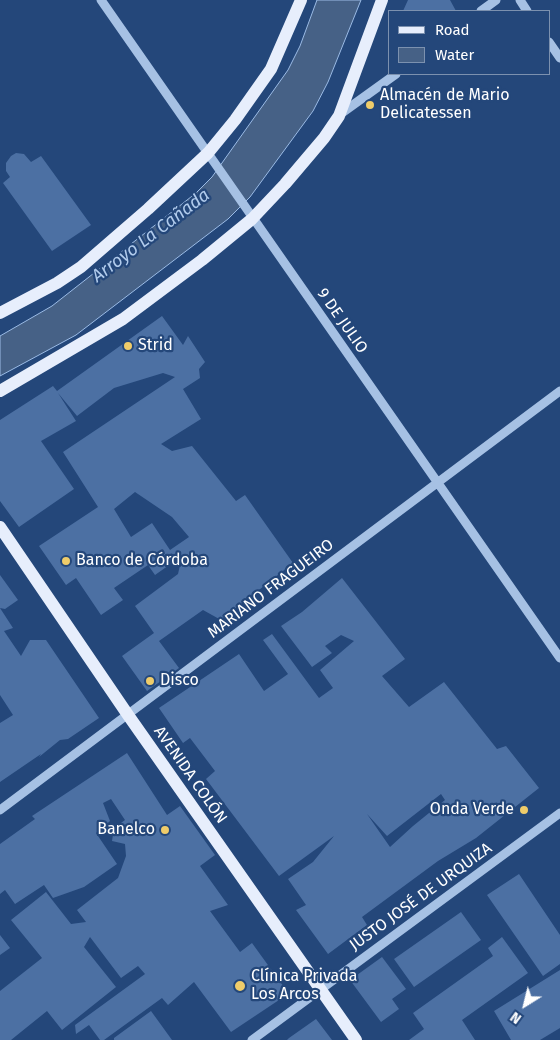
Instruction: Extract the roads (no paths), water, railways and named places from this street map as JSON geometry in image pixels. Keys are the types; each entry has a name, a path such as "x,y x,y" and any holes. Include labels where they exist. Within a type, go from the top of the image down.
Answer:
{"main road":[{"path":"0,313 57,283 81,267 148,209 208,153 235,120 271,70 301,0"},
{"path":"0,391 123,319 202,260 252,219 324,138 339,116 382,0"},
{"name":"AVENIDA COLÓN","path":"0,526 128,715 356,1040"}],"street":[{"name":"9 DE JULIO","path":"100,0 560,658"},
{"path":"482,10 496,0"},
{"path":"550,43 560,58"},
{"path":"339,116 395,75"},
{"name":"MARIANO FRAGUEIRO","path":"0,810 560,391"},
{"name":"JUSTO JOSÉ DE URQUIZA","path":"252,1040 560,814"}],"water":[{"name":"Arroyo La Cañada","path":"317,0 361,0 328,82 313,111 250,197 228,219 76,335 0,376 0,336 52,306 196,193 212,177 288,70 300,46"}],"place":[{"name":"Almacén de Mario Delicatessen","path":"370,105"},
{"name":"Strid","path":"128,346"},
{"name":"Banco de Córdoba","path":"66,561"},
{"name":"Disco","path":"150,681"},
{"name":"Onda Verde","path":"524,810"},
{"name":"Banelco","path":"165,830"},
{"name":"Clínica Privada Los Arcos","path":"240,986"}]}
